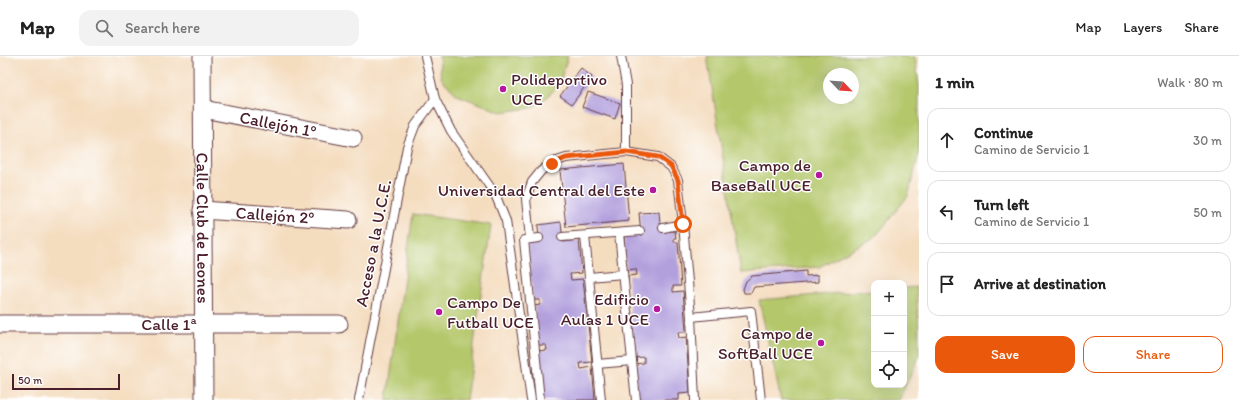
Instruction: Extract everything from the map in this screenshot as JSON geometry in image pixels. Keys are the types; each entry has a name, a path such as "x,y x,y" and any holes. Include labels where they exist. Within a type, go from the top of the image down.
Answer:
{"street":[{"name":"Calle Club de Leones","path":"202,56 204,400"},
{"name":"Callejón 1º","path":"203,109 353,138"},
{"name":"Callejón 2º","path":"202,210 348,220"},
{"name":"Calle 1ª","path":"0,324 339,324"}],"lane":[{"path":"425,56 435,99 452,131 495,194 506,221 530,400"},
{"path":"621,56 626,85 626,152"},
{"name":"Acceso a la U.C.E.","path":"359,400 407,147 415,126 435,99"},
{"path":"530,239 526,199 532,182 541,171 552,164 566,158 626,152 658,157 671,166 678,180 683,224 696,400"},
{"path":"663,228 683,224"},
{"path":"562,237 640,231"},
{"path":"619,233 636,400"},
{"path":"585,236 601,400"},
{"path":"539,238 524,240 540,400"},
{"path":"590,278 623,274"},
{"path":"691,317 751,311 761,400"},
{"path":"597,364 632,361"}],"green space":[{"name":"Polideportivo UCE","path":"439,56 568,56 559,84 546,98 531,108 501,112 457,95 441,78"},
{"name":"Campo de BaseBall UCE","path":"707,56 915,57 919,85 919,154 908,196 875,237 819,267 741,273"},
{"name":"Campo De Futball UCE","path":"413,214 491,225 466,400 387,400"},
{"name":"Campo de SoftBall UCE","path":"916,287 919,357 907,383 907,316 907,288"},
{"name":"Campo de SoftBall UCE","path":"871,290 871,388 905,388 899,400 781,400 759,300"}],"building":[{"path":"581,68 592,77 572,104 560,96"},
{"path":"588,92 620,103 615,119 582,107"},
{"path":"624,164 629,221 566,227 560,170"},
{"name":"Edificio Aulas 1 UCE","path":"659,212 660,224 663,224 663,232 675,231 676,238 674,238 674,242 678,242 681,286 673,286 673,292 683,291 686,332 678,332 679,338 686,337 690,393 679,394 679,400 636,400 634,364 644,363 644,357 633,358 628,276 637,275 636,269 626,270 624,235 641,234 639,213"},
{"path":"561,222 563,242 579,240 582,273 570,274 571,280 583,279 592,362 580,363 581,369 592,367 595,400 542,400 537,351 547,350 546,345 538,345 534,306 540,305 540,300 533,300 527,244 539,242 538,225"},
{"path":"806,271 806,276 818,275 818,282 754,287 751,293 744,293 743,289 746,281 752,276"}],"place":[{"name":"Polideportivo UCE","path":"503,89"},
{"name":"Campo de BaseBall UCE","path":"819,175"},
{"name":"Universidad Central del Este","path":"653,190"},
{"name":"Edificio Aulas 1 UCE","path":"657,309"},
{"name":"Campo De Futball UCE","path":"439,312"},
{"name":"Campo de SoftBall UCE","path":"821,343"}],"route":[{"path":"552,164 566,158 626,152 658,157 671,166 678,180 683,224"}]}
